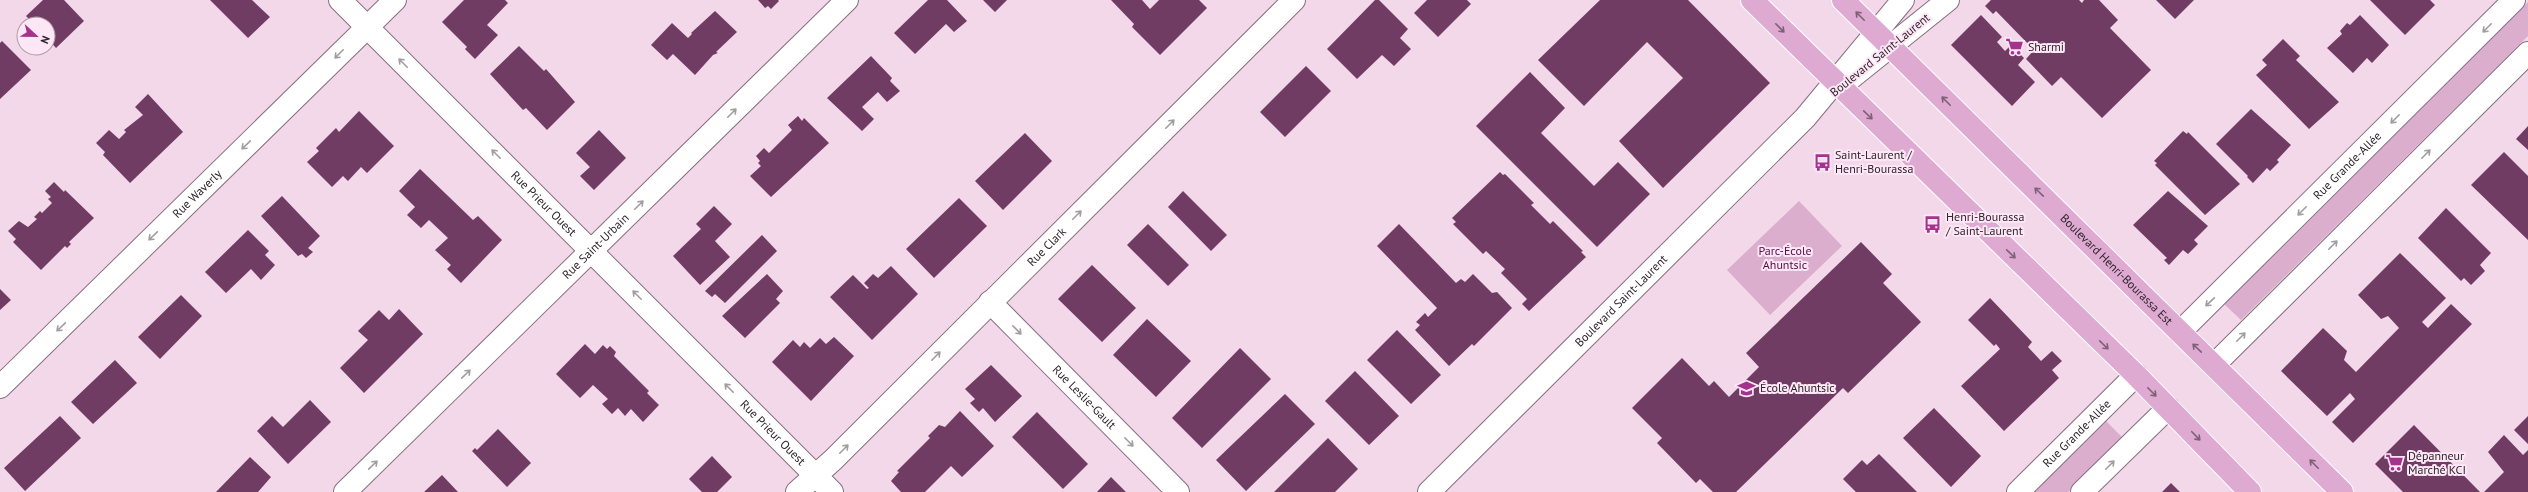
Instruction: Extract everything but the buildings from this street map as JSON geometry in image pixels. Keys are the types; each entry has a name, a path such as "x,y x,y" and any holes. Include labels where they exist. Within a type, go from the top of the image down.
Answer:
{"main road":[{"path":"1752,0 2136,375 2250,492"},
{"name":"Boulevard Henri-Bourassa Est","path":"1843,0 2214,364 2342,492"}],"street":[{"name":"Rue Prieur Ouest","path":"340,0 593,251 832,492"},
{"name":"Rue Waverly","path":"0,387 394,0"},
{"name":"Rue Saint-Urbain","path":"345,492 593,251 847,0"},
{"name":"Rue Clark","path":"797,492 1294,0"},
{"name":"Boulevard Saint-Laurent","path":"1838,85 1876,32 1903,0"},
{"name":"Boulevard Saint-Laurent","path":"1429,492 1838,85 1891,47 1948,0"},
{"name":"Rue Grande-Allée","path":"2180,332 2514,0"},
{"path":"2214,364 2528,53"},
{"name":"Rue Leslie-Gault","path":"990,302 1178,492"},
{"name":"Rue Grande-Allée","path":"2018,492 2136,375"},
{"path":"2082,492 2168,408"}],"green space":[{"path":"2528,2 2528,36 2241,320 2224,304"},
{"name":"Parc-École Ahuntsic","path":"1799,201 1842,246 1770,315 1727,270"},
{"path":"2106,421 2123,438 2068,492 2034,492"}],"place":[{"name":"Sharmi","path":"2015,47"},
{"name":"Saint-Laurent / Henri-Bourassa","path":"1822,162"},
{"name":"Henri-Bourassa / Saint-Laurent","path":"1933,224"},
{"name":"École Ahuntsic","path":"1747,388"},
{"name":"Dépanneur Marché KCI","path":"2395,463"}]}
